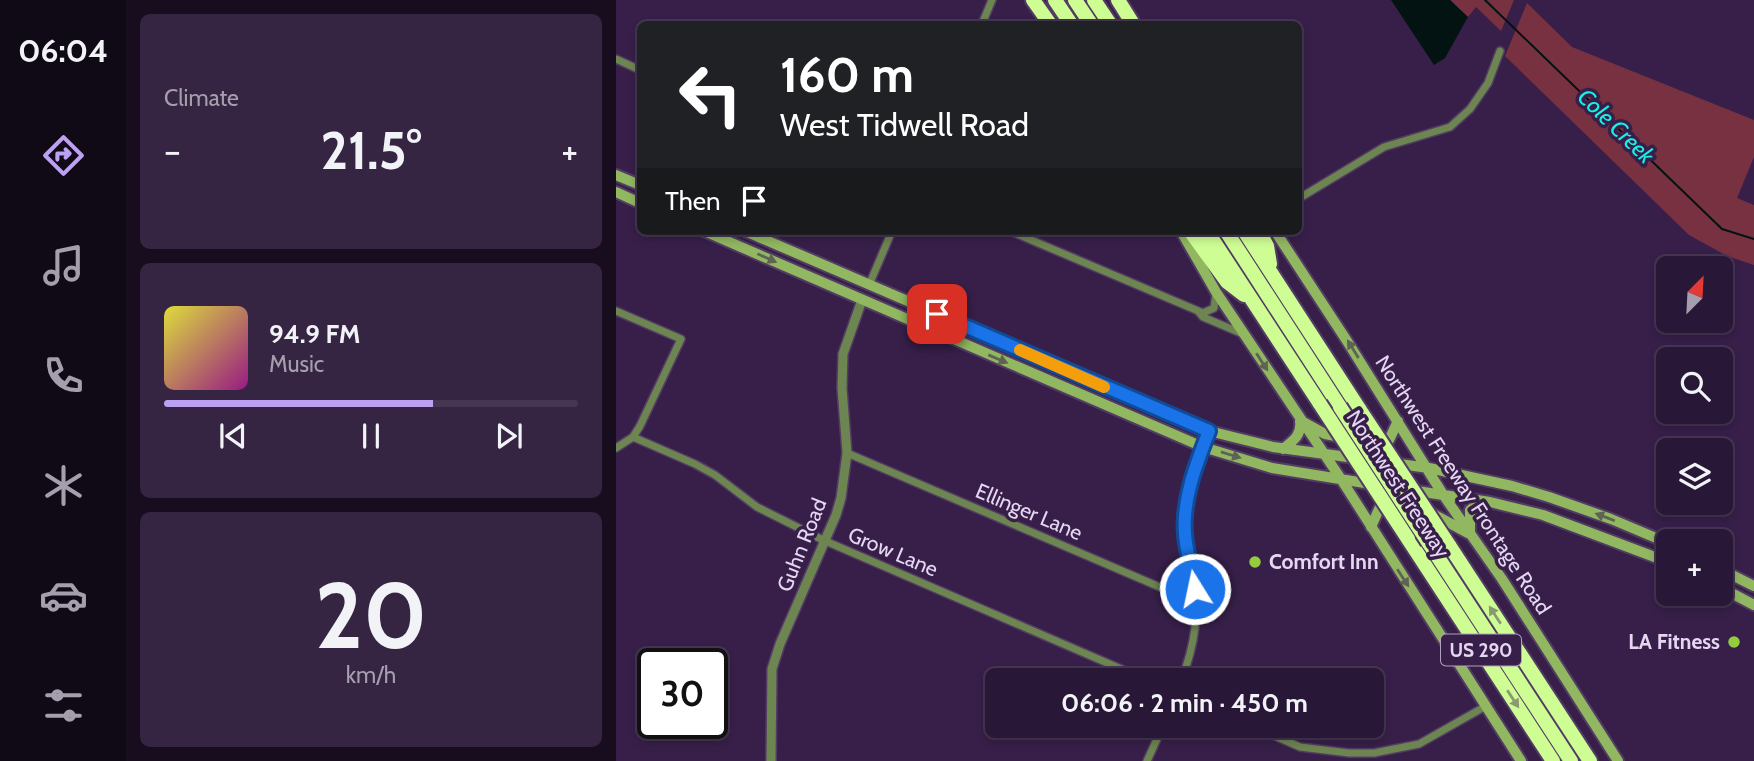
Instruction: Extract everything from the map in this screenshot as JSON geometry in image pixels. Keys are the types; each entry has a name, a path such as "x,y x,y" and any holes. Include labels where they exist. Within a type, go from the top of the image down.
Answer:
{"highway":[{"path":"1033,0 1048,21"},
{"path":"1055,0 1069,21"},
{"path":"1075,0 1089,21"},
{"path":"1094,0 1108,21"},
{"path":"1118,0 1131,21"},
{"path":"1193,235 1227,282 1254,302"},
{"name":"Northwest Freeway","path":"1210,235 1553,761"},
{"path":"1229,235 1571,761"},
{"name":"Northwest Freeway","path":"1247,235 1590,761"},
{"path":"1261,235 1267,246 1271,273"}],"main road":[{"path":"1028,0 1042,21"},
{"path":"1125,0 1140,21"},
{"path":"616,175 637,184"},
{"path":"616,192 637,202"},
{"path":"754,235 1209,431 1283,449 1429,468 1492,481 1549,497 1656,538"},
{"path":"1183,235 1216,292 1341,479 1521,761"},
{"name":"Northwest Freeway Frontage Road","path":"1278,235 1618,761"},
{"path":"728,236 862,300 1203,447 1272,468 1490,502 1544,514 1656,557"},
{"path":"976,349 982,334"},
{"path":"1091,399 1098,384"},
{"path":"1300,421 1325,434 1379,443 1389,440 1398,421"},
{"path":"1283,449 1297,436 1301,429 1300,421"},
{"path":"1544,514 1549,497"},
{"path":"1371,527 1379,509 1389,505 1437,515 1470,534 1470,510 1476,505 1490,502"},
{"path":"1733,576 1754,586"},
{"path":"1733,594 1754,605"}],"street":[{"path":"983,21 992,0"},
{"path":"1302,197 1384,147 1450,127 1470,109 1482,92 1500,51"},
{"path":"616,59 637,69"},
{"path":"869,285 890,235"},
{"path":"1019,235 1197,311 1209,312 1214,308 1216,292"},
{"name":"Guhn Road","path":"771,761 772,669 841,498 847,453 842,364 862,300"},
{"path":"616,311 681,339 633,437 616,448"},
{"path":"1197,311 1203,317 1244,334"},
{"path":"1185,668 1197,626 1197,603 1185,533 1187,503 1209,431"},
{"name":"Grow Lane","path":"633,437 705,470 757,507 823,541 1119,668"},
{"name":"Ellinger Lane","path":"847,453 1197,603"},
{"path":"1279,738 1300,747 1349,753 1374,752 1419,744 1486,706"},
{"path":"1147,761 1158,738"}],"shaded area":[{"path":"1391,0 1450,0 1468,17 1445,58 1434,65"},
{"path":"1450,0 1514,0 1501,31 1476,7 1468,17"},
{"path":"1527,3 1572,47 1754,120 1754,157 1737,198 1754,205 1754,265 1727,256 1689,235 1505,56"}],"waterway":[{"name":"Cole Creek","path":"1485,0 1722,229 1754,239"}],"slow traffic":[{"path":"1020,350 1104,387"}],"place":[{"name":"Comfort Inn","path":"1255,562"},
{"name":"LA Fitness","path":"1734,642"}],"route":[{"path":"937,314 1209,431 1187,503 1185,533 1195,589"}]}
